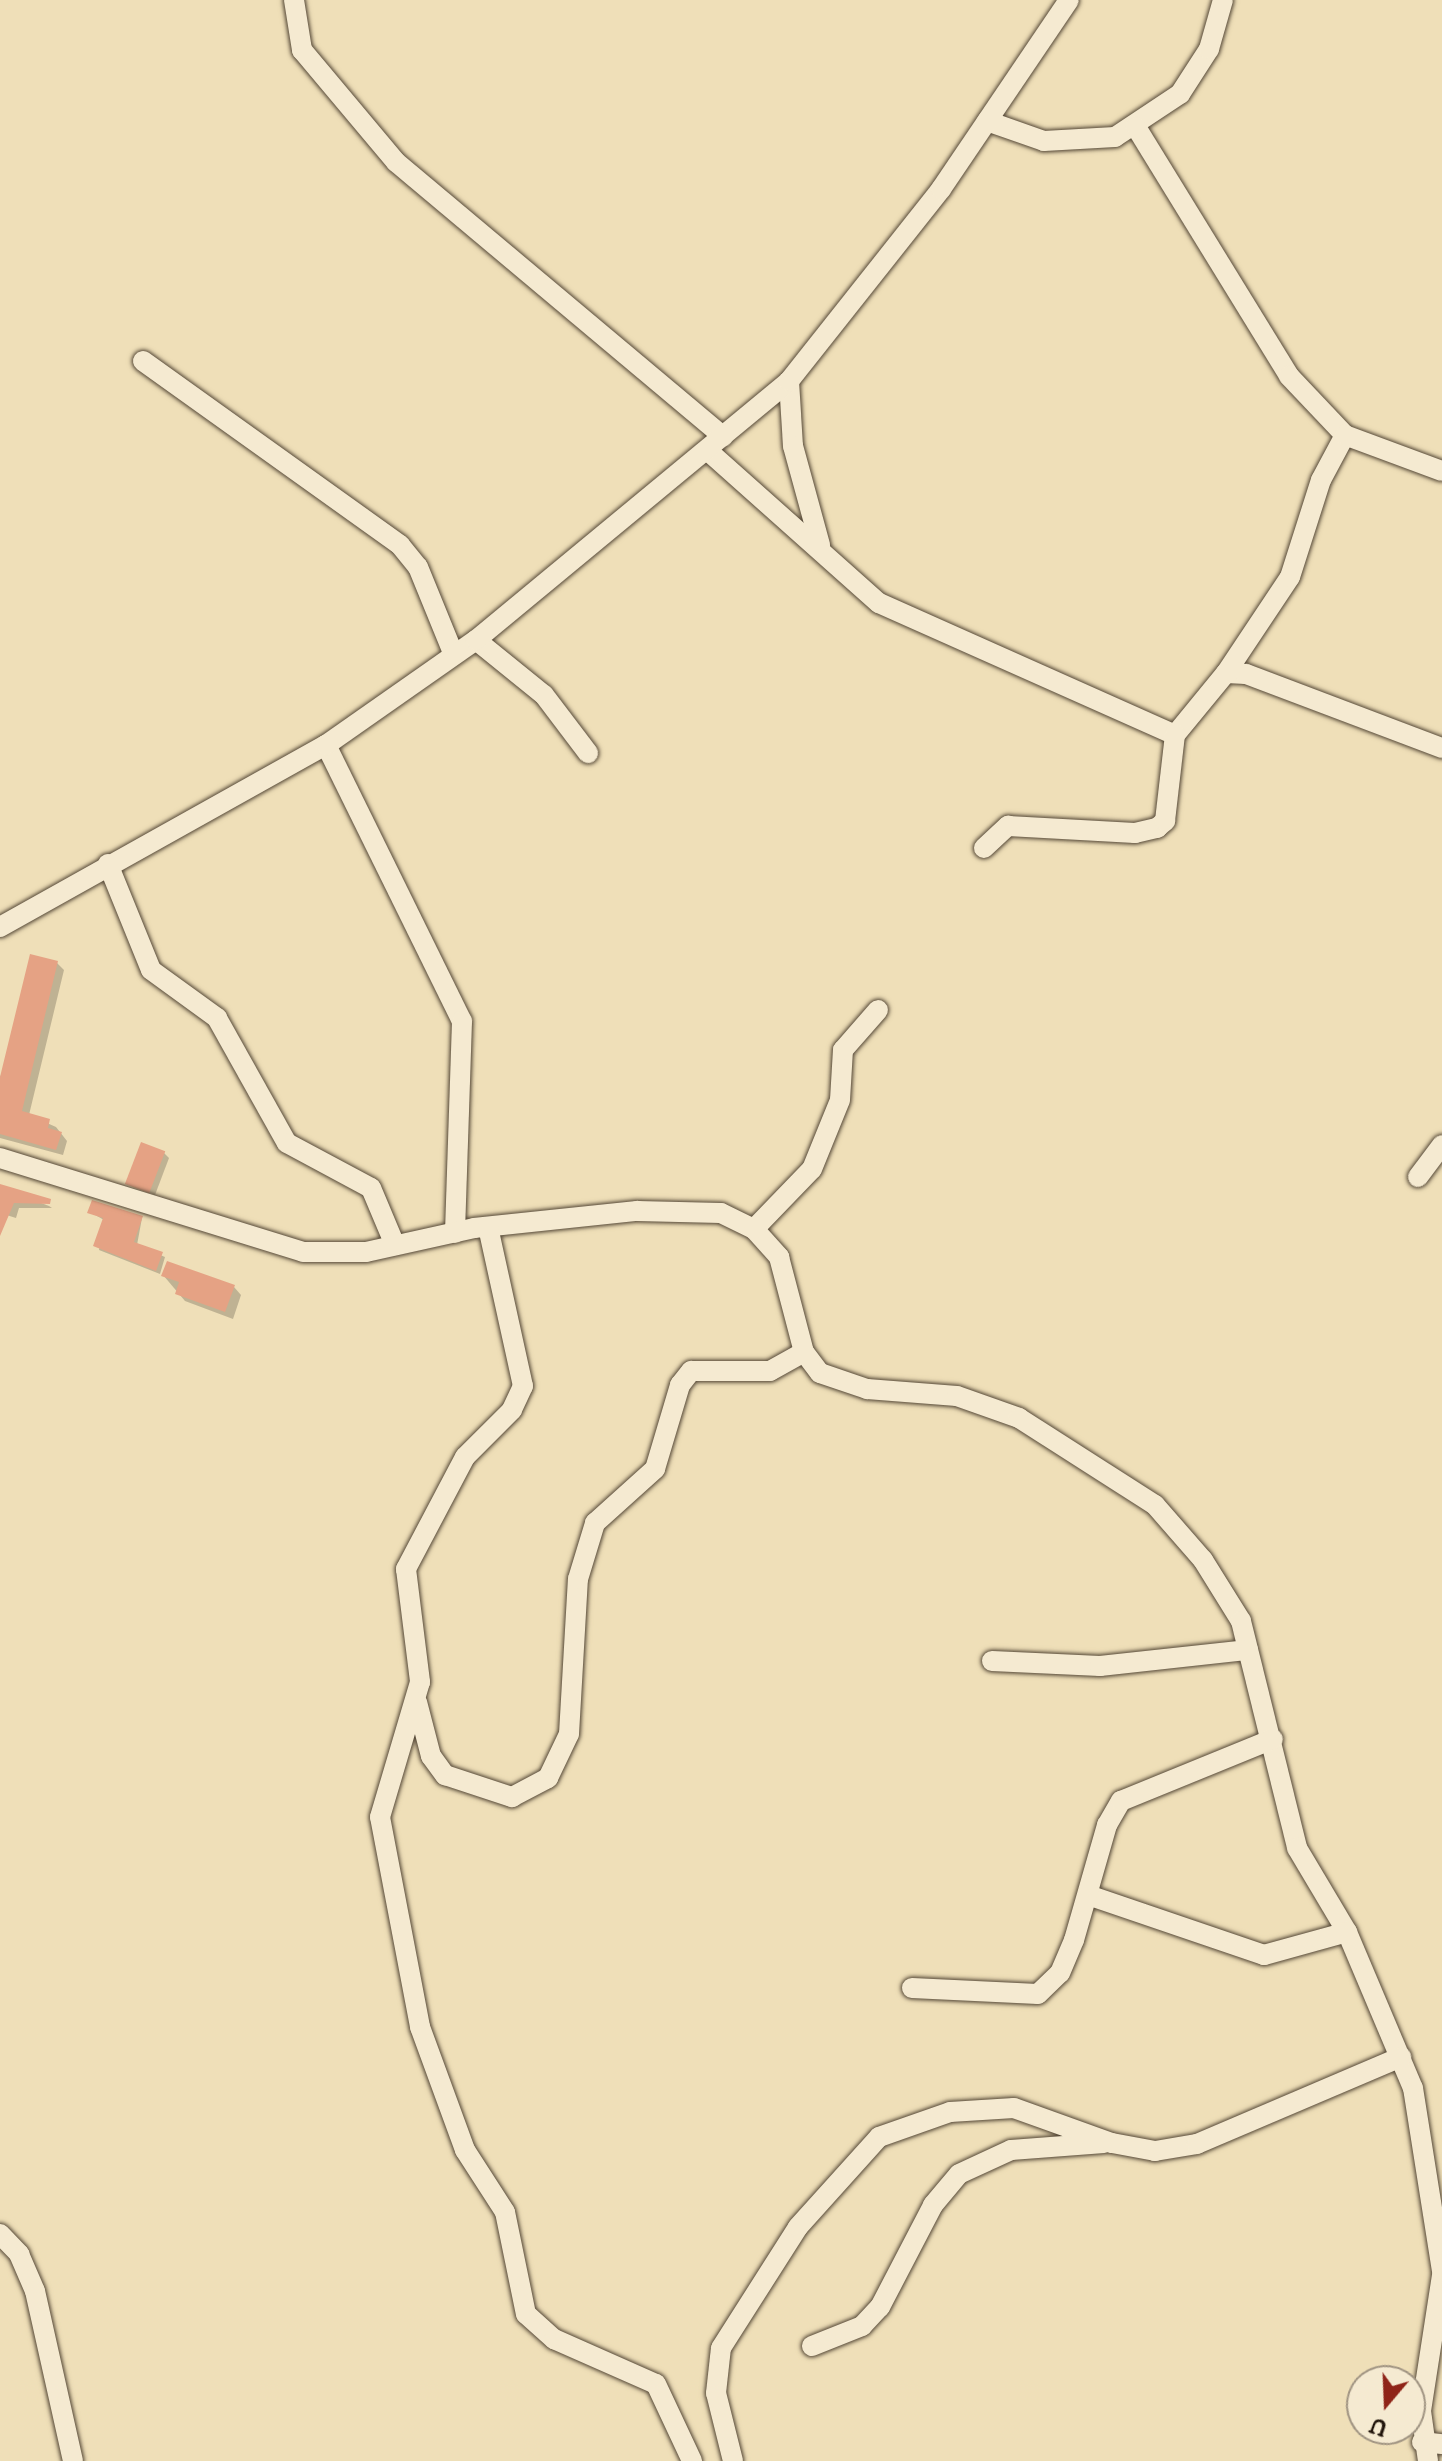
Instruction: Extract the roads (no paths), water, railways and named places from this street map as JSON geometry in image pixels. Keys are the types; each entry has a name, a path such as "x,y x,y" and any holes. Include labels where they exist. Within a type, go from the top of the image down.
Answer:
{"street":[{"path":"294,0 302,50 396,162 715,443 822,551 879,603 913,621 1175,735"},
{"path":"0,927 326,745 476,640 789,381 987,121 1069,0"},
{"path":"987,121 1067,142 1115,137 1136,127 1195,73 1223,0"},
{"path":"1136,127 1289,376 1318,414 1345,435 1442,471"},
{"path":"143,361 400,545 418,567 454,655"},
{"path":"789,381 793,446 822,551"},
{"path":"984,848 1008,826 1135,833 1157,828 1165,821 1175,735 1226,673 1290,577 1321,480 1345,435"},
{"path":"476,640 544,695 588,753"},
{"path":"1226,673 1302,693 1442,748"},
{"path":"326,745 462,1021 455,1233"},
{"path":"108,864 151,970 217,1018 287,1143 371,1188 395,1245"},
{"path":"754,1229 812,1169 840,1100 843,1050 878,1010"},
{"path":"1418,1177 1442,1145"},
{"path":"0,1158 303,1252 395,1245 488,1227 686,1207 754,1229 785,1272 804,1352 820,1373 843,1382 957,1396 1019,1418 1082,1454 1155,1505 1184,1537 1241,1621 1273,1739 1297,1848 1347,1932 1401,2057 1438,2195 1442,2273 1431,2449"},
{"path":"488,1227 523,1386 512,1410 465,1457 406,1569 420,1682 380,1817 437,2079 465,2150 505,2212 534,2326 656,2384 692,2461"},
{"path":"416,1700 431,1756 445,1775 512,1797 548,1778 569,1734 578,1579 595,1523 655,1469 680,1385 691,1371 770,1371 804,1352"},
{"path":"992,1661 1100,1666 1248,1650"},
{"path":"912,1988 1038,1994 1060,1973 1121,1801 1273,1739"},
{"path":"1088,1895 1264,1955 1347,1932"},
{"path":"733,2461 716,2393 721,2348 798,2227 879,2137 950,2112 1014,2108 1112,2143 1155,2151 1197,2144 1401,2057"},
{"path":"812,2346 862,2326 880,2307 933,2205 959,2174 1011,2150 1112,2143"},
{"path":"0,2234 19,2254 35,2291 73,2461"}]}
